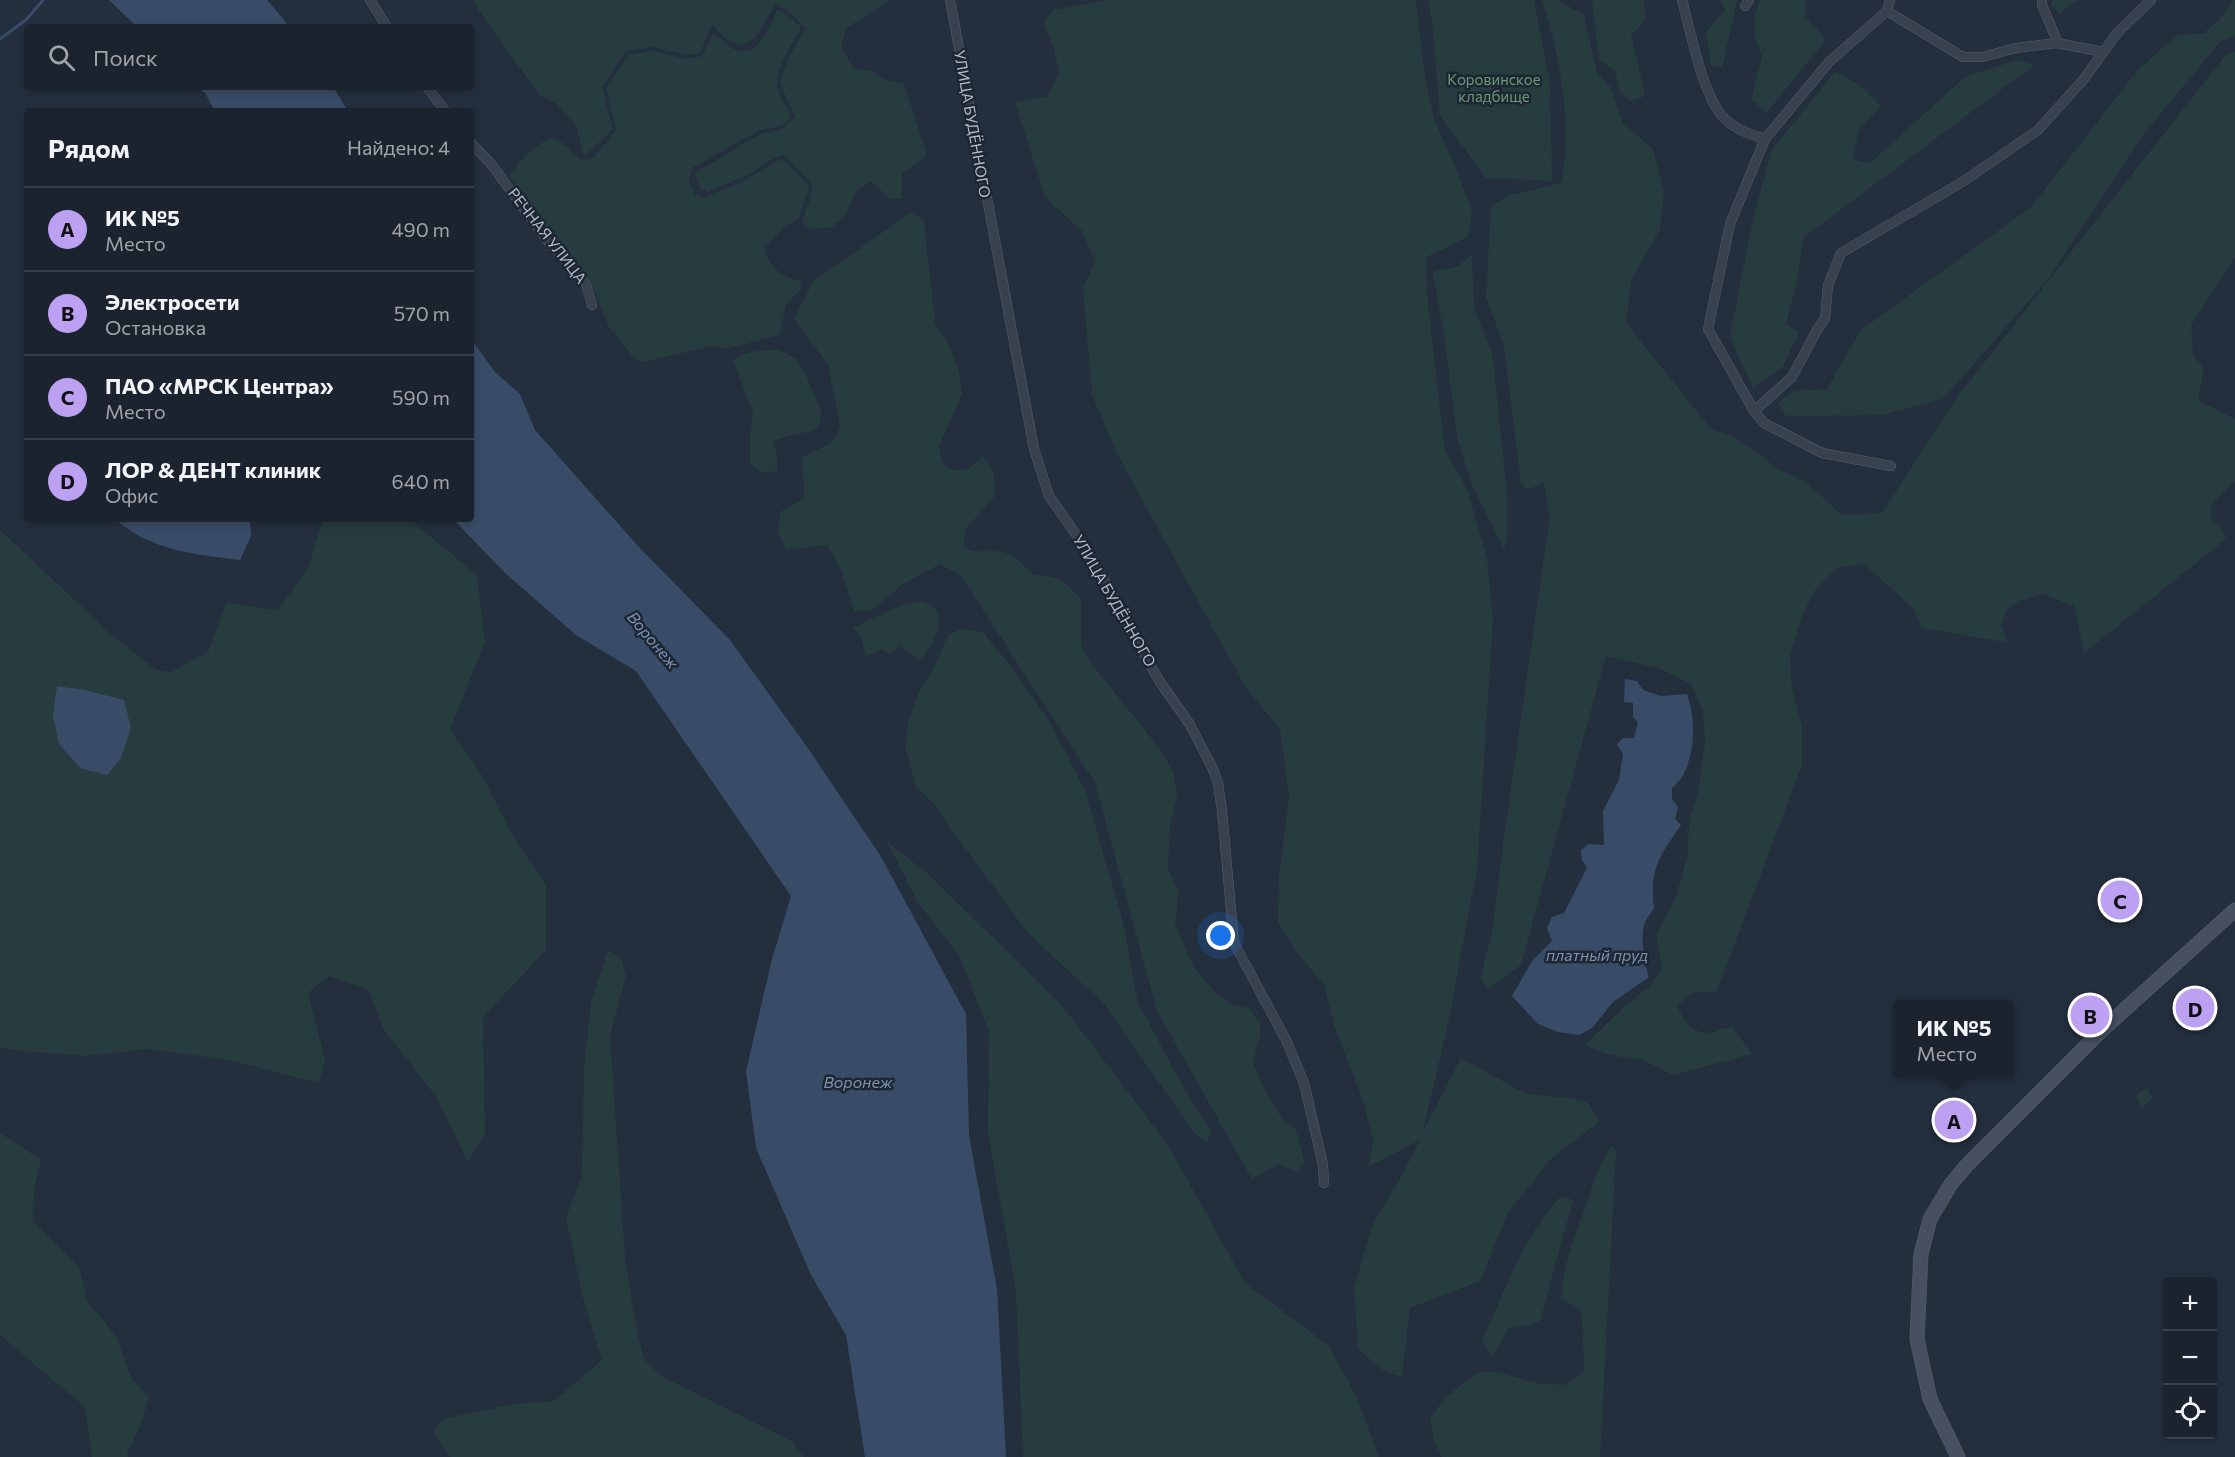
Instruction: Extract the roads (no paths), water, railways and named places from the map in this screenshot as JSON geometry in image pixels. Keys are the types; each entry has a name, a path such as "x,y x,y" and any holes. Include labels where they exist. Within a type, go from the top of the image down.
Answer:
{"main road":[{"path":"1958,1457 1930,1399 1917,1339 1921,1254 1930,1219 1951,1184 1967,1165 2102,1030 2235,910"}],"street":[{"path":"370,0 385,24"},
{"name":"УЛИЦА БУДЁННОГО","path":"950,0 1029,426 1041,473 1050,496 1095,563 1160,682 1189,723 1212,767 1218,783 1222,811 1234,943 1286,1040 1304,1083 1323,1165 1324,1183"},
{"path":"1682,0 1704,82 1722,116 1741,131 1765,139"},
{"path":"1890,0 1887,11 1829,62 1765,139 1731,224 1708,329 1754,411 1764,423 1822,453 1891,466"},
{"path":"2042,0 2058,43"},
{"path":"1754,411 1792,377 1825,319 1828,285 1841,253 1964,181 2038,130 2083,80 2118,32 2151,0"},
{"path":"1887,11 1963,57 1982,57 2016,48 2058,43 2103,52"},
{"path":"429,90 443,108"},
{"name":"РЕЧНАЯ УЛИЦА","path":"474,145 492,165 546,239 586,284 592,305"}],"water":[{"path":"109,0 267,0 287,24 134,24"},
{"path":"202,90 335,90 346,108 213,108"},
{"name":"Воронеж","path":"474,343 495,372 520,394 535,430 637,545 729,639 805,744 880,855 966,1014 969,1136 997,1289 1006,1457 865,1457 846,1335 811,1275 756,1148 746,1071 772,959 791,896 636,671 576,635 505,573 456,522 474,522"},
{"path":"119,522 250,522 251,536 240,560 174,549 129,530"},
{"name":"платный пруд","path":"1625,679 1637,681 1643,690 1661,696 1687,694 1693,731 1690,757 1680,780 1672,788 1672,799 1678,807 1675,819 1681,825 1662,854 1655,873 1654,908 1646,920 1643,933 1644,957 1649,977 1613,1002 1592,1028 1579,1035 1558,1032 1538,1024 1512,996 1532,961 1552,941 1547,928 1552,917 1564,913 1587,868 1582,860 1581,850 1589,844 1604,845 1603,811 1619,780 1623,754 1617,744 1623,738 1634,738 1638,722 1633,717 1633,703 1624,702"},
{"path":"57,686 85,690 124,700 131,728 121,758 107,775 80,768 59,744 53,716"}],"waterway":[{"path":"0,39 27,19 43,0"}],"place":[{"name":"ПАО «МРСК Центра»","path":"2120,900"},
{"name":"ЛОР & ДЕНТ клиник","path":"2195,1008"},
{"name":"Электросети","path":"2090,1015"},
{"name":"ИК №5","path":"1954,1120"}],"park label":[{"name":"Коровинское кладбище","path":"1494,88"}]}
